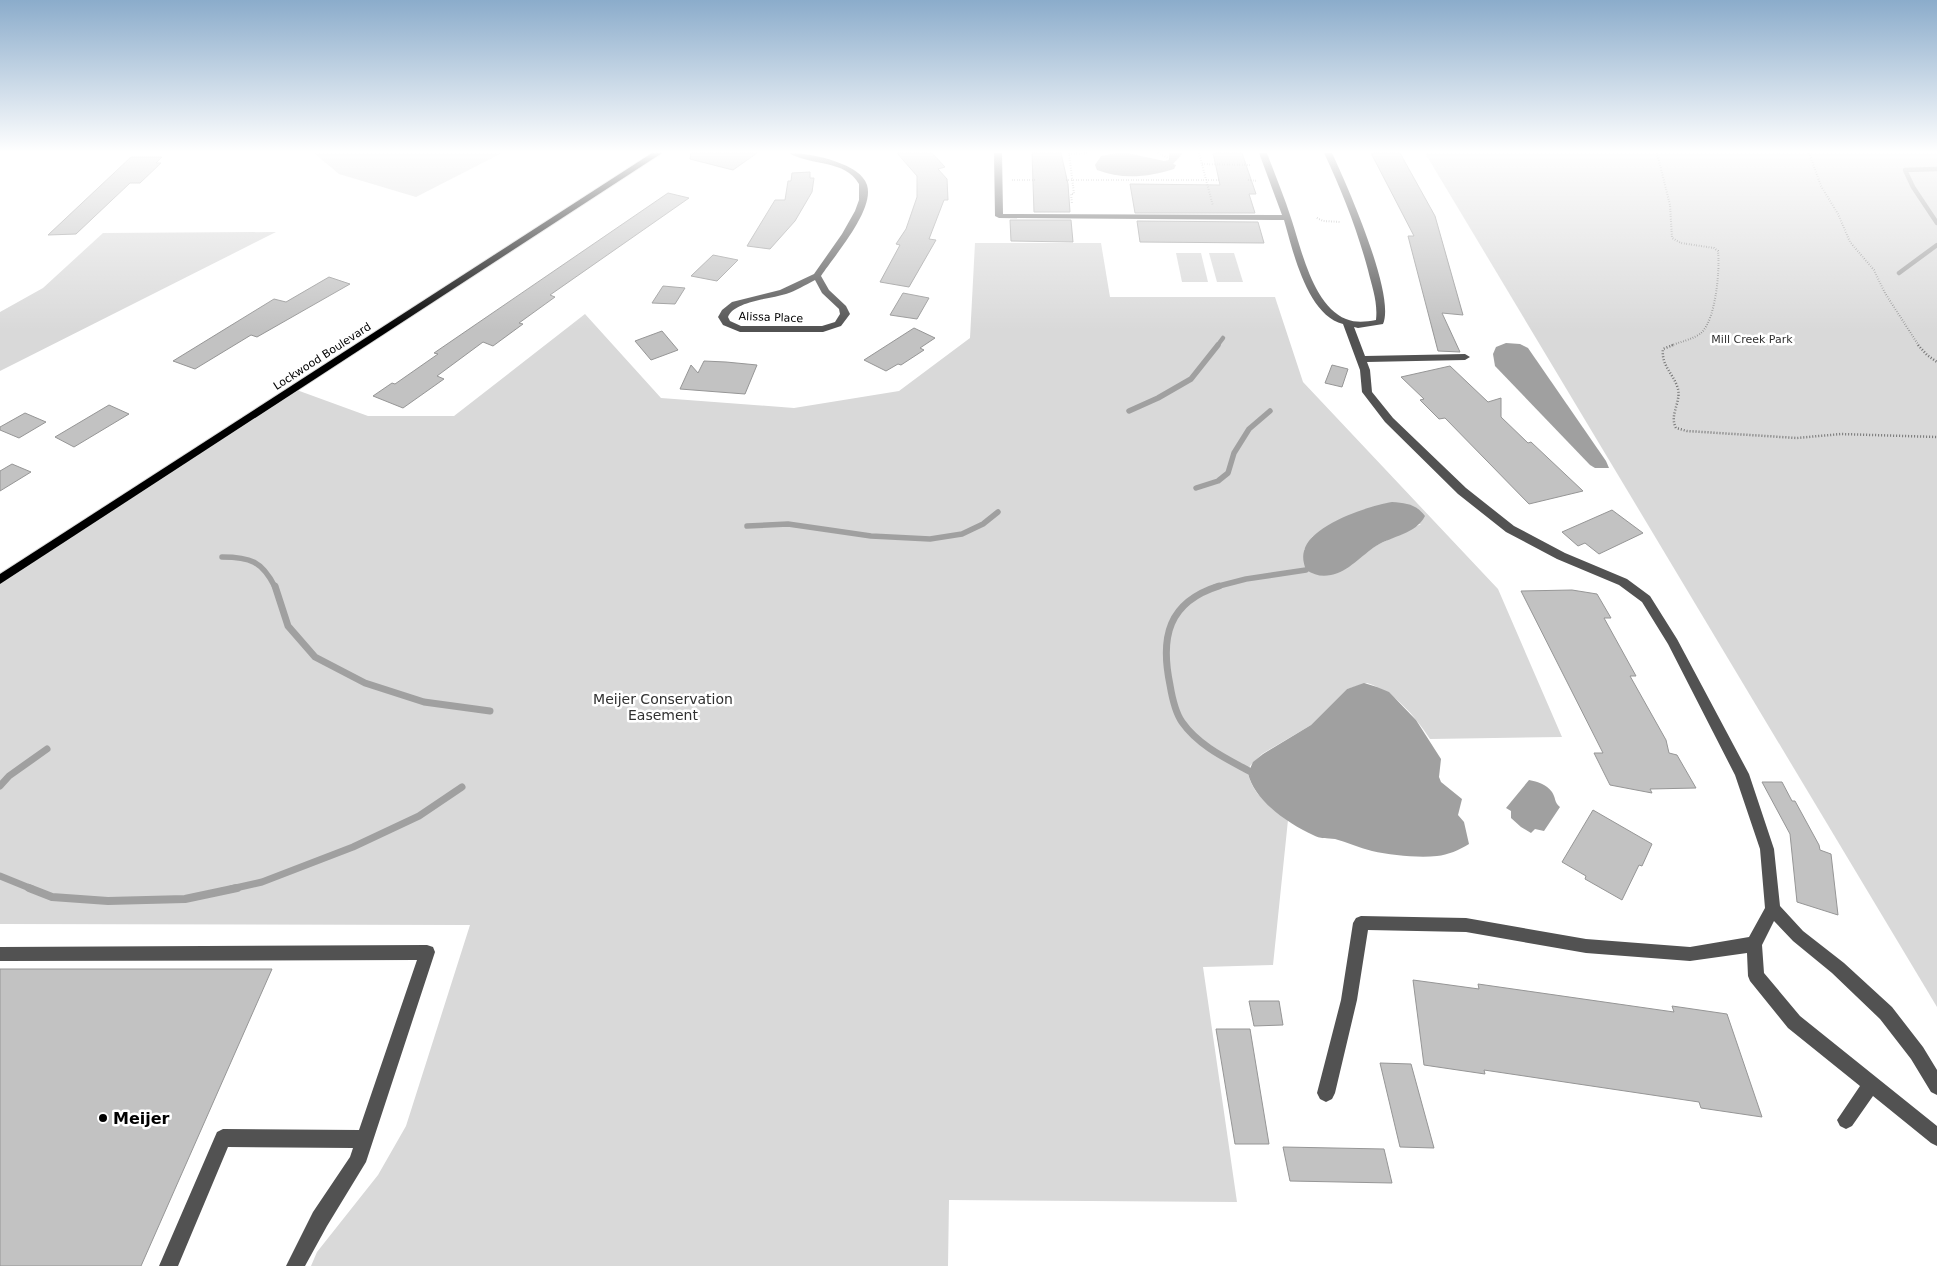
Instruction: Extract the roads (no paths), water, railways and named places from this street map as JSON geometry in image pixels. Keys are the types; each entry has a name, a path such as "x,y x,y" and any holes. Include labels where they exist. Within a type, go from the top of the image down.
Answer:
{"main road":[{"name":"Lockwood Boulevard","path":"0,580 567,212"}],"street":[{"path":"817,276 857,212"},
{"path":"999,212 999,216 1287,218"},
{"path":"1285,212 1304,269 1316,297 1334,317 1348,324 1366,327 1380,322 1382,311 1365,240 1355,212"},
{"name":"Alissa Place","path":"817,276 825,291 843,308 845,314 838,324 823,329 740,329 726,323 723,316 735,304 783,292 817,276"},
{"path":"1348,324 1365,370 1367,392 1389,420 1462,491 1510,529 1560,556 1623,582 1646,599 1673,642 1742,774 1767,849 1772,909 1754,944 1756,976 1794,1022 1937,1137"},
{"path":"1361,359 1465,357"},
{"path":"1772,909 1798,936 1838,968 1886,1013 1917,1053 1937,1086"},
{"path":"1326,1093 1349,1000 1361,923 1466,926 1586,946 1690,954 1754,944"},
{"path":"0,954 427,952 357,1162 320,1219 295,1266"},
{"path":"1846,1120 1872,1083"},
{"path":"168,1266 223,1138 364,1140"}],"waterway":[{"path":"1930,212 1937,223"},
{"path":"1899,273 1937,245"},
{"path":"1217,346 1223,338"},
{"path":"1129,411 1158,398 1191,379 1218,345"},
{"path":"1196,488 1218,481 1228,473 1234,453 1249,429 1270,411"},
{"path":"747,526 788,524 871,536 930,539 962,534 983,524 998,512"},
{"path":"222,557 240,558 254,562 265,571 275,587"},
{"path":"1215,587 1246,579 1306,570"},
{"path":"275,586 288,626 315,657 365,683 424,702 490,711"},
{"path":"1219,586 1188,601 1178,612 1168,637 1166,652 1167,668 1177,714 1188,730 1221,756 1249,771"},
{"path":"0,786 9,776 47,749"},
{"path":"231,889 262,882 353,847 419,816 462,787"},
{"path":"0,876 32,889"},
{"path":"29,888 52,897 108,901 185,899 237,888"}],"place":[{"name":"Meijer","path":"103,1118"}],"park label":[{"name":"Mill Creek Park","path":"1752,339"},
{"name":"Meijer Conservation Easement","path":"663,708"}]}
